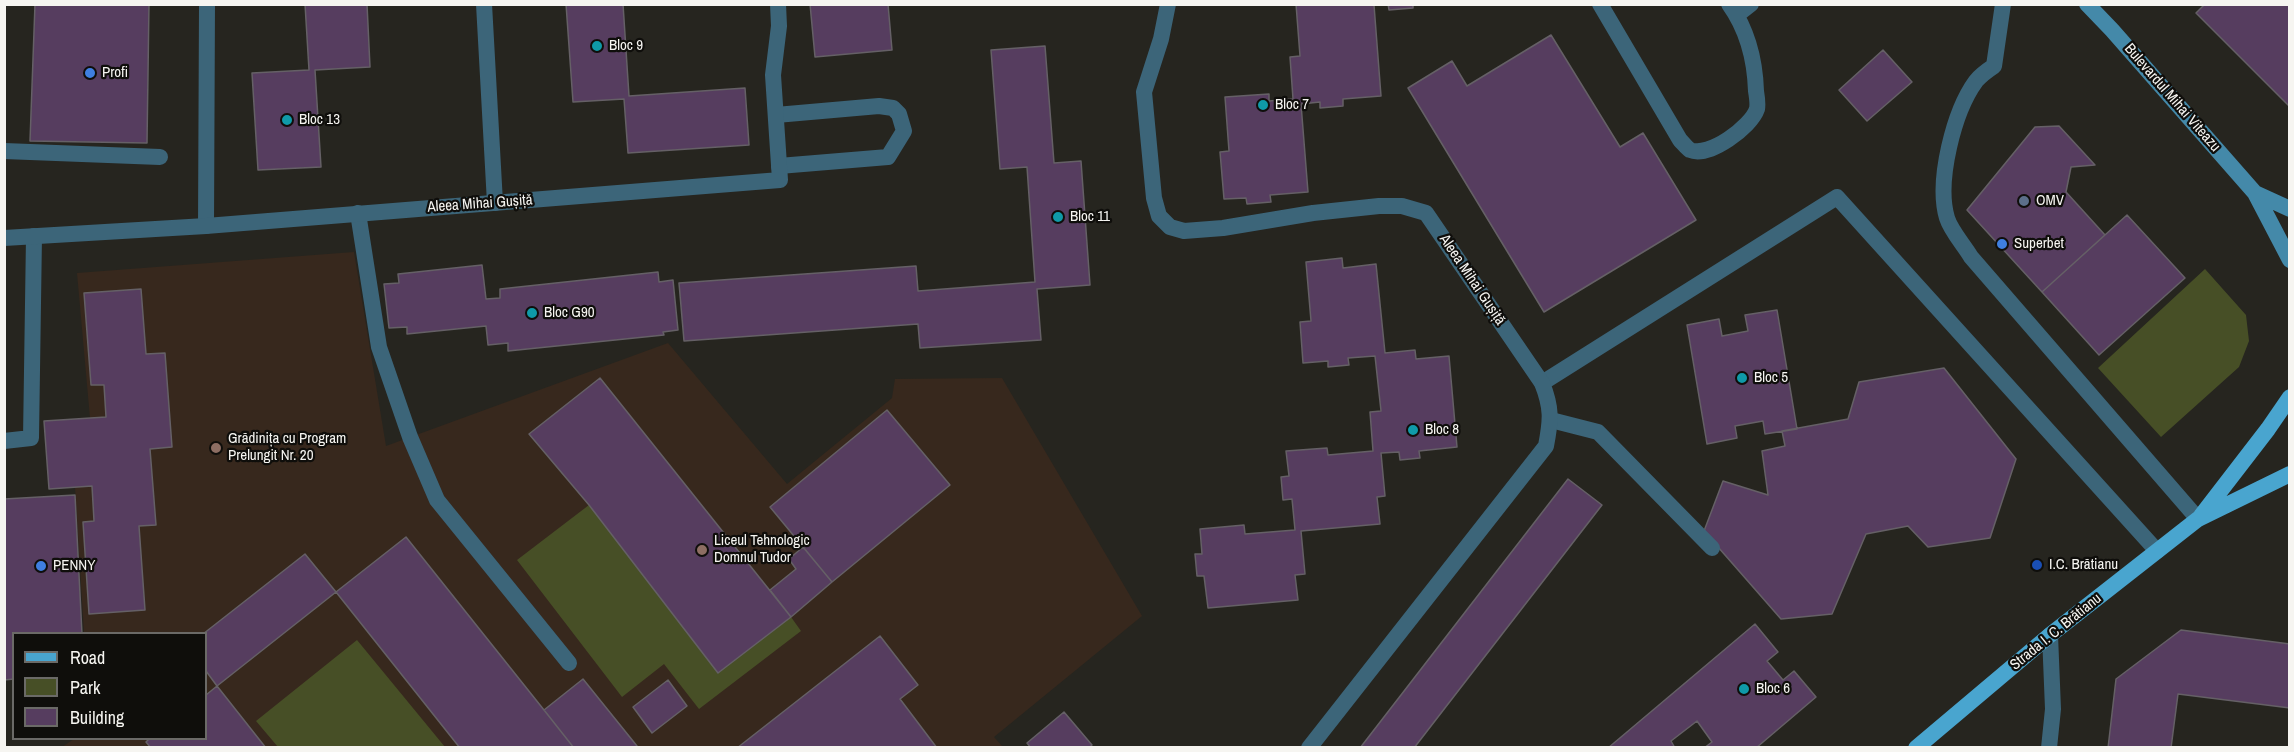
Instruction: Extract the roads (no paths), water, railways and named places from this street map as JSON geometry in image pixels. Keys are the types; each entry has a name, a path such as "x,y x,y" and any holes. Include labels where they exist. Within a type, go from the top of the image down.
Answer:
{"main road":[{"name":"Bulevardul Mihai Viteazu","path":"2087,4 2255,193 2289,260"},
{"name":"Bulevardul Mihai Viteazu","path":"2255,193 2289,209"},
{"name":"Strada I. C. Brătianu","path":"2198,519 2268,429 2289,397"},
{"name":"Strada I. C. Brătianu","path":"1916,747 2050,635 2198,519 2289,474"}],"street":[{"path":"206,226 207,4"},
{"path":"484,4 495,203"},
{"path":"776,115 879,106 893,108 899,114 904,131 888,157 779,166 773,75 779,26 778,4"},
{"name":"Aleea Mihai Gușiță","path":"1168,4 1161,39 1144,92 1154,198 1159,216 1170,227 1184,231 1223,228 1313,213 1379,206 1402,206 1426,213 1542,383 1549,401 1551,420 1546,446 1310,747"},
{"path":"1600,4 1680,140 1689,150 1712,148 1750,124 1757,108 1749,42 1733,10 1751,4"},
{"path":"2003,4 1994,66 1977,80 1963,106 1952,140 1943,183 1947,219 1971,257 2198,519"},
{"path":"4,151 160,157"},
{"name":"Aleea Mihai Gușiță","path":"4,238 206,226 780,180 779,166"},
{"path":"1542,383 1837,197 2157,551"},
{"path":"358,213 379,347 410,437 437,500 569,663"},
{"path":"4,441 32,438 34,236"},
{"path":"1551,420 1598,432 1712,548"},
{"path":"2049,747 2053,709 2050,635"}],"place":[{"name":"Bloc 9","path":"597,46"},
{"name":"Profi","path":"90,73"},
{"name":"Bloc 7","path":"1263,105"},
{"name":"Bloc 13","path":"287,120"},
{"name":"OMV","path":"2024,201"},
{"name":"Bloc 11","path":"1058,217"},
{"name":"Superbet","path":"2002,244"},
{"name":"Bloc G90","path":"532,313"},
{"name":"Bloc 5","path":"1742,378"},
{"name":"Bloc 8","path":"1413,430"},
{"name":"Grădinița cu Program Prelungit Nr. 20","path":"216,448"},
{"name":"Liceul Tehnologic Domnul Tudor","path":"702,550"},
{"name":"I.C. Brătianu","path":"2037,565"},
{"name":"PENNY","path":"41,566"},
{"name":"Bloc 6","path":"1744,689"}]}
